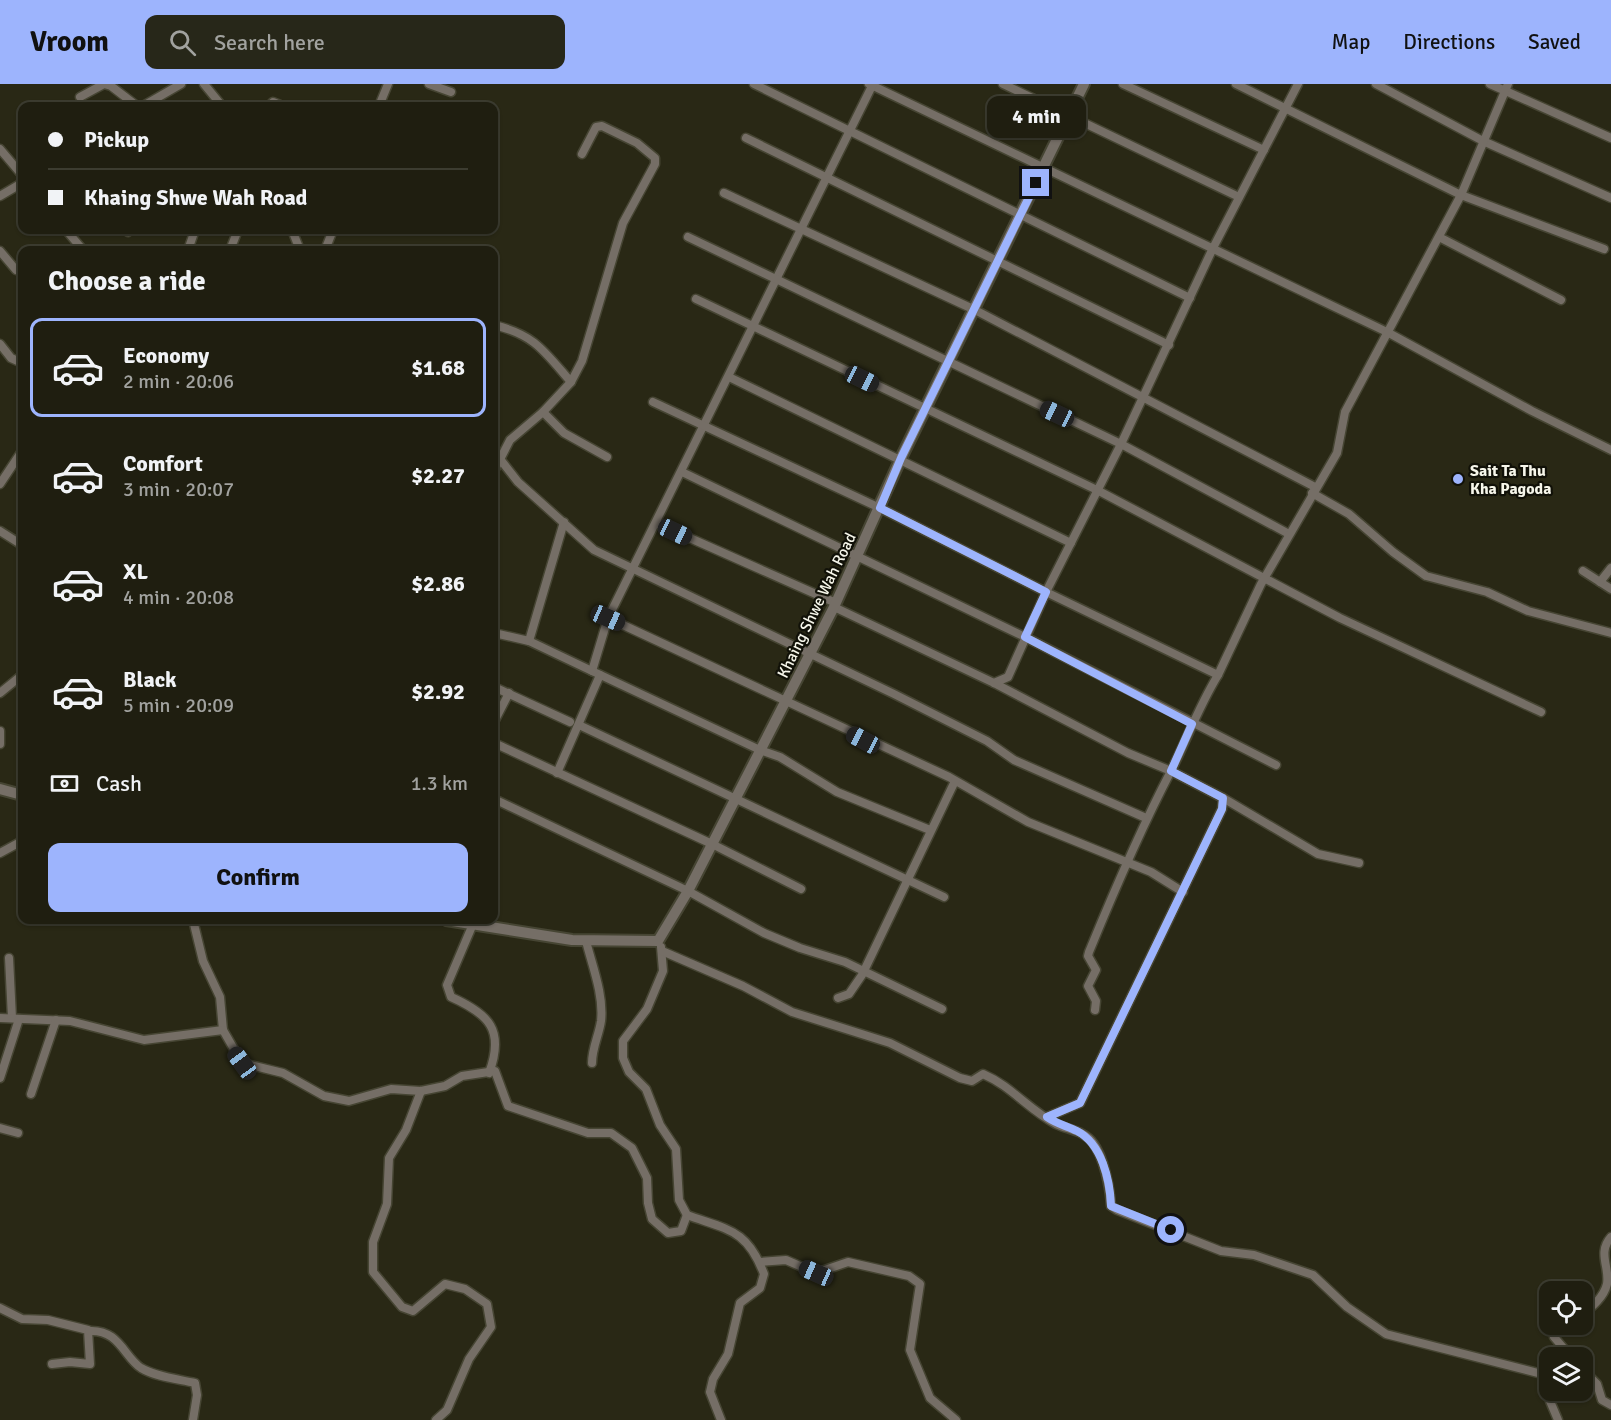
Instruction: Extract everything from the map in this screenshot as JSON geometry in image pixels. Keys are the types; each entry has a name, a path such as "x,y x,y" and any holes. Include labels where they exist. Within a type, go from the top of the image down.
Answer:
{"street":[{"path":"80,97 104,84 131,102"},
{"path":"150,102 181,84"},
{"path":"204,84 219,102"},
{"path":"381,102 388,84"},
{"path":"429,84 451,92"},
{"path":"754,84 1190,298"},
{"path":"557,773 574,724 596,673 608,618 778,279 871,84 1387,332 1532,411 1611,450"},
{"path":"1003,84 1239,197"},
{"name":"Khaing Shwe Wah Road","path":"660,946 835,605 901,458 950,363 1084,84"},
{"path":"1123,84 1264,150"},
{"path":"1236,84 1461,195 1604,249"},
{"path":"994,683 1008,677 1046,592 1144,397 1213,248 1298,84"},
{"path":"1376,84 1483,141 1611,198"},
{"path":"1490,84 1506,87 1611,138"},
{"path":"1095,1010 1096,1001 1088,986 1096,970 1088,956 1126,862 1264,578 1313,490 1337,453 1345,412 1461,195 1506,87"},
{"path":"498,463 510,440 543,412 571,382 582,361 623,223 655,164 655,158 648,151 602,126 596,127 582,154"},
{"path":"746,138 1169,345"},
{"path":"0,149 18,170"},
{"path":"0,196 18,185"},
{"path":"724,194 802,228 975,310 1144,397 1313,490 1349,514 1393,552 1426,576 1487,592 1528,611 1611,633"},
{"path":"69,234 80,246"},
{"path":"688,237 1121,444 1289,534"},
{"path":"1439,237 1561,300"},
{"path":"0,251 16,270"},
{"path":"696,299 1097,490 1340,618 1541,711"},
{"path":"498,326 518,331 534,340 571,382"},
{"path":"0,344 11,358 18,361"},
{"path":"729,376 1071,543"},
{"path":"653,402 880,508 1218,675"},
{"path":"543,412 564,433 607,457"},
{"path":"0,484 18,457"},
{"path":"500,459 519,482 594,550 987,741 1014,760 1146,818"},
{"path":"682,472 1025,637 1276,765"},
{"path":"529,641 564,522"},
{"path":"656,523 835,605 994,683 1128,753 1171,771 1223,798 1318,854 1359,863"},
{"path":"0,531 18,540"},
{"path":"1600,582 1611,568"},
{"path":"1582,571 1611,589"},
{"path":"608,618 787,700 863,740 955,781 1028,822 1151,872 1183,892"},
{"path":"498,634 529,641 760,750 780,757 837,792 930,830"},
{"path":"0,693 18,678"},
{"path":"498,689 944,897"},
{"path":"498,714 509,693"},
{"path":"0,731 0,744"},
{"path":"498,746 712,844 801,889"},
{"path":"838,998 849,994 864,971 955,781"},
{"path":"0,789 18,794"},
{"path":"1047,1117 1080,1103 1222,809 1223,798"},
{"path":"498,801 688,891 764,933 800,948 844,962 942,1009"},
{"path":"0,853 18,843"},
{"path":"194,924 203,961 220,997 223,1030 242,1063 284,1073 324,1096 349,1101 391,1089 421,1091 445,1086 462,1076 495,1071 508,1106 588,1133 611,1133 632,1148 647,1178 648,1203 652,1219 668,1233 681,1231 686,1216 679,1200 676,1149 660,1125 646,1089 629,1072 623,1058 623,1041 654,995 663,971 660,946"},
{"path":"489,1073 497,1053 491,1026 477,1009 451,997 447,985 473,924 586,940 660,946 792,1012 890,1043 960,1078 972,1081 983,1074 1002,1082 1057,1124 1077,1131 1093,1143 1110,1186 1111,1206 1117,1210 1221,1251 1254,1255 1313,1275 1347,1307 1386,1334 1430,1343 1476,1359 1539,1373"},
{"path":"586,940 595,973 601,1021 592,1048 592,1063"},
{"path":"0,1078 16,1019 9,958"},
{"path":"0,1018 70,1021 144,1040 223,1030"},
{"path":"31,1094 56,1020"},
{"path":"421,1091 405,1130 389,1158 387,1204 373,1242 373,1272 402,1307 413,1311 445,1284 465,1289 487,1304 491,1327 469,1359 447,1410 436,1420"},
{"path":"0,1128 18,1133"},
{"path":"686,1216 741,1235 756,1253 765,1274 760,1288 740,1304 728,1354 713,1379 710,1392 721,1420"},
{"path":"1593,1305 1602,1296 1607,1283 1603,1257 1606,1243 1611,1237"},
{"path":"760,1262 786,1260 816,1273 848,1262 909,1276 920,1284 910,1350 930,1398 956,1420"},
{"path":"0,1308 22,1319 69,1323 107,1335 125,1348 139,1367 195,1383 197,1395 193,1420"},
{"path":"52,1365 70,1362 90,1364 89,1331"},
{"path":"1555,1335 1563,1347"},
{"path":"1593,1381 1602,1400 1611,1405"},
{"path":"1550,1401 1558,1420"}],"place":[{"name":"Sait Ta Thu Kha Pagoda","path":"1458,479"}],"route":[{"path":"1036,183 927,410 901,458 880,508 1046,592 1025,637 1192,724 1171,771 1223,798 1222,809 1189,880 1095,1067 1080,1103 1069,1109 1056,1111 1047,1117 1057,1124 1077,1131 1093,1143 1110,1186 1111,1206 1171,1230"}]}
